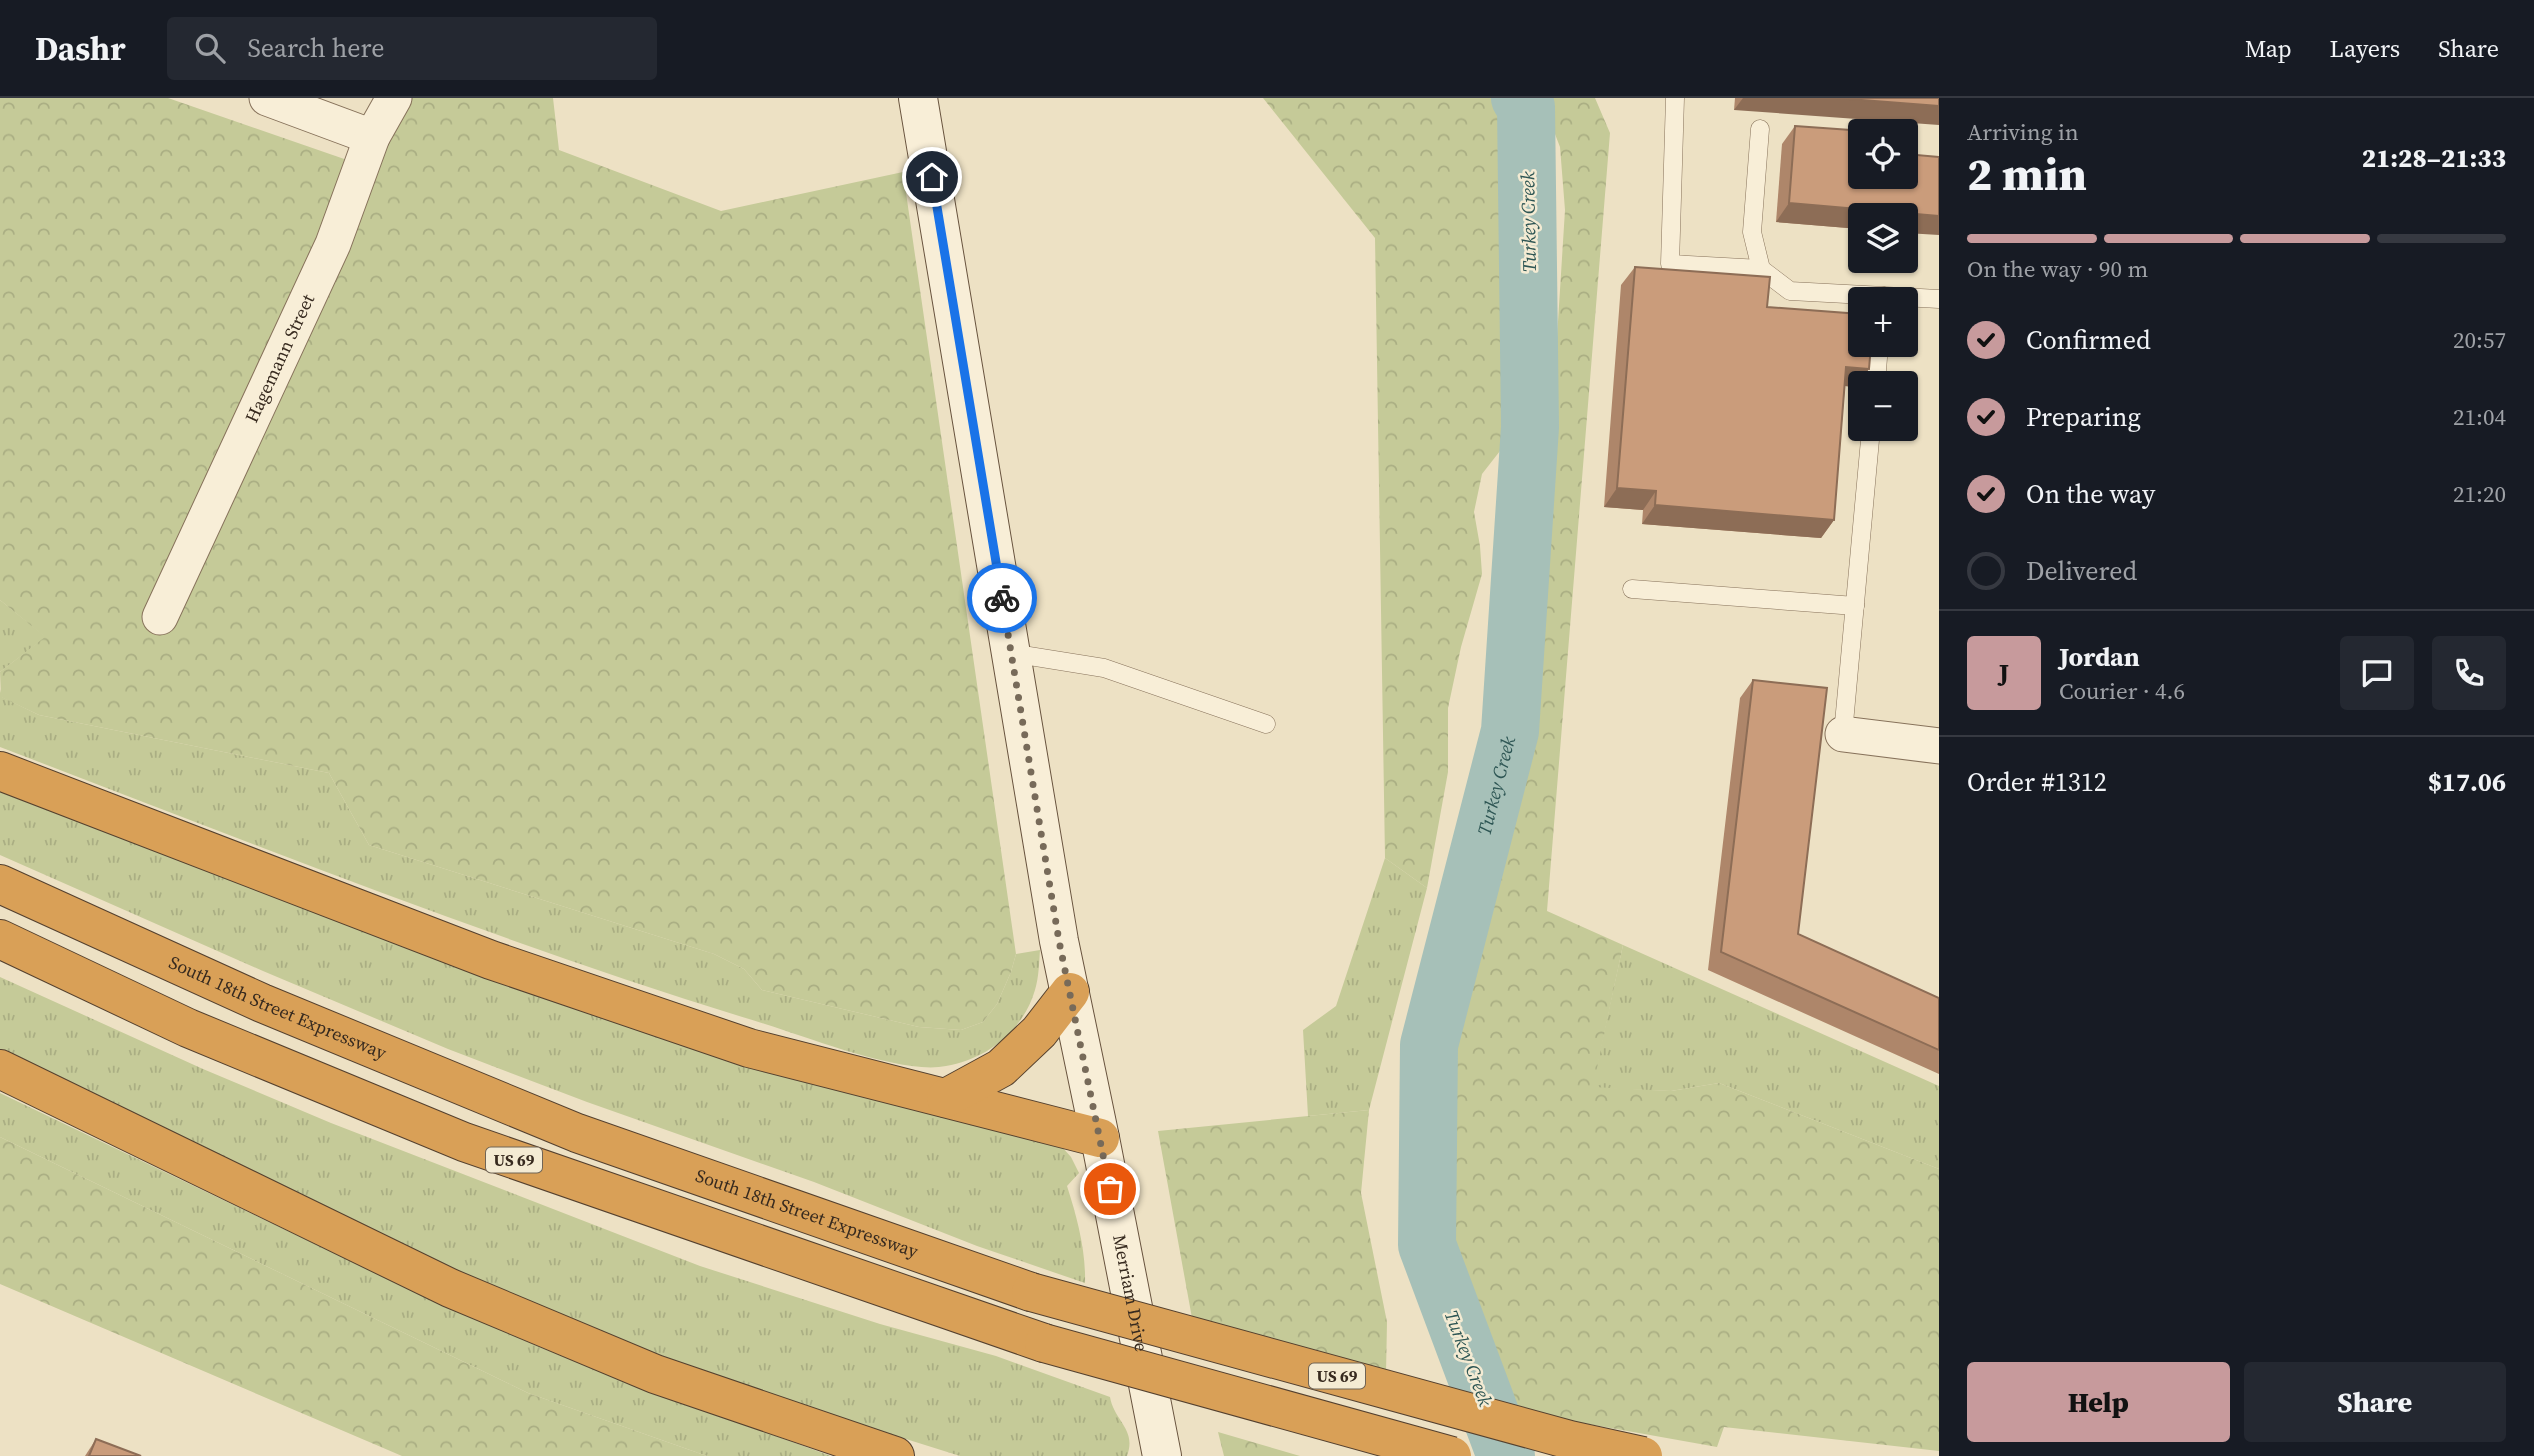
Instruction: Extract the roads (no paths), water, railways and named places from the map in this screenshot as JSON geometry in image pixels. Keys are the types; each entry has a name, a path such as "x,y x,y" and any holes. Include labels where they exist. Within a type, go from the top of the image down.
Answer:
{"highway":[{"path":"0,771 491,960 750,1048 1100,1138"},
{"name":"South 18th Street Expressway","path":"0,884 262,1003 577,1133 1031,1292 1557,1437 1643,1456"},
{"name":"US 69","path":"0,939 188,1028 464,1142 1044,1343 1451,1456"},
{"path":"946,1098 1000,1068 1039,1032 1070,992"},
{"path":"0,1069 450,1288 655,1374 895,1456"}],"main road":[{"name":"Merriam Drive","path":"918,98 1059,941 1162,1456"}],"street":[{"path":"267,98 372,137"},
{"name":"Hagemann Street","path":"160,617 333,244 372,137 394,98"},
{"path":"1843,734 1939,746"}],"lane":[{"path":"1675,98 1670,264 1761,269 1790,291 1848,295"},
{"path":"1760,129 1752,232 1761,269"},
{"path":"1918,299 1939,299"},
{"path":"1843,734 1870,441"},
{"path":"1632,589 1855,607"},
{"path":"1011,653 1104,668 1266,724"}],"waterway":[{"name":"Turkey Creek","path":"1506,1456 1427,1245 1429,1045 1510,731 1530,427 1526,107 1520,98"}]}
